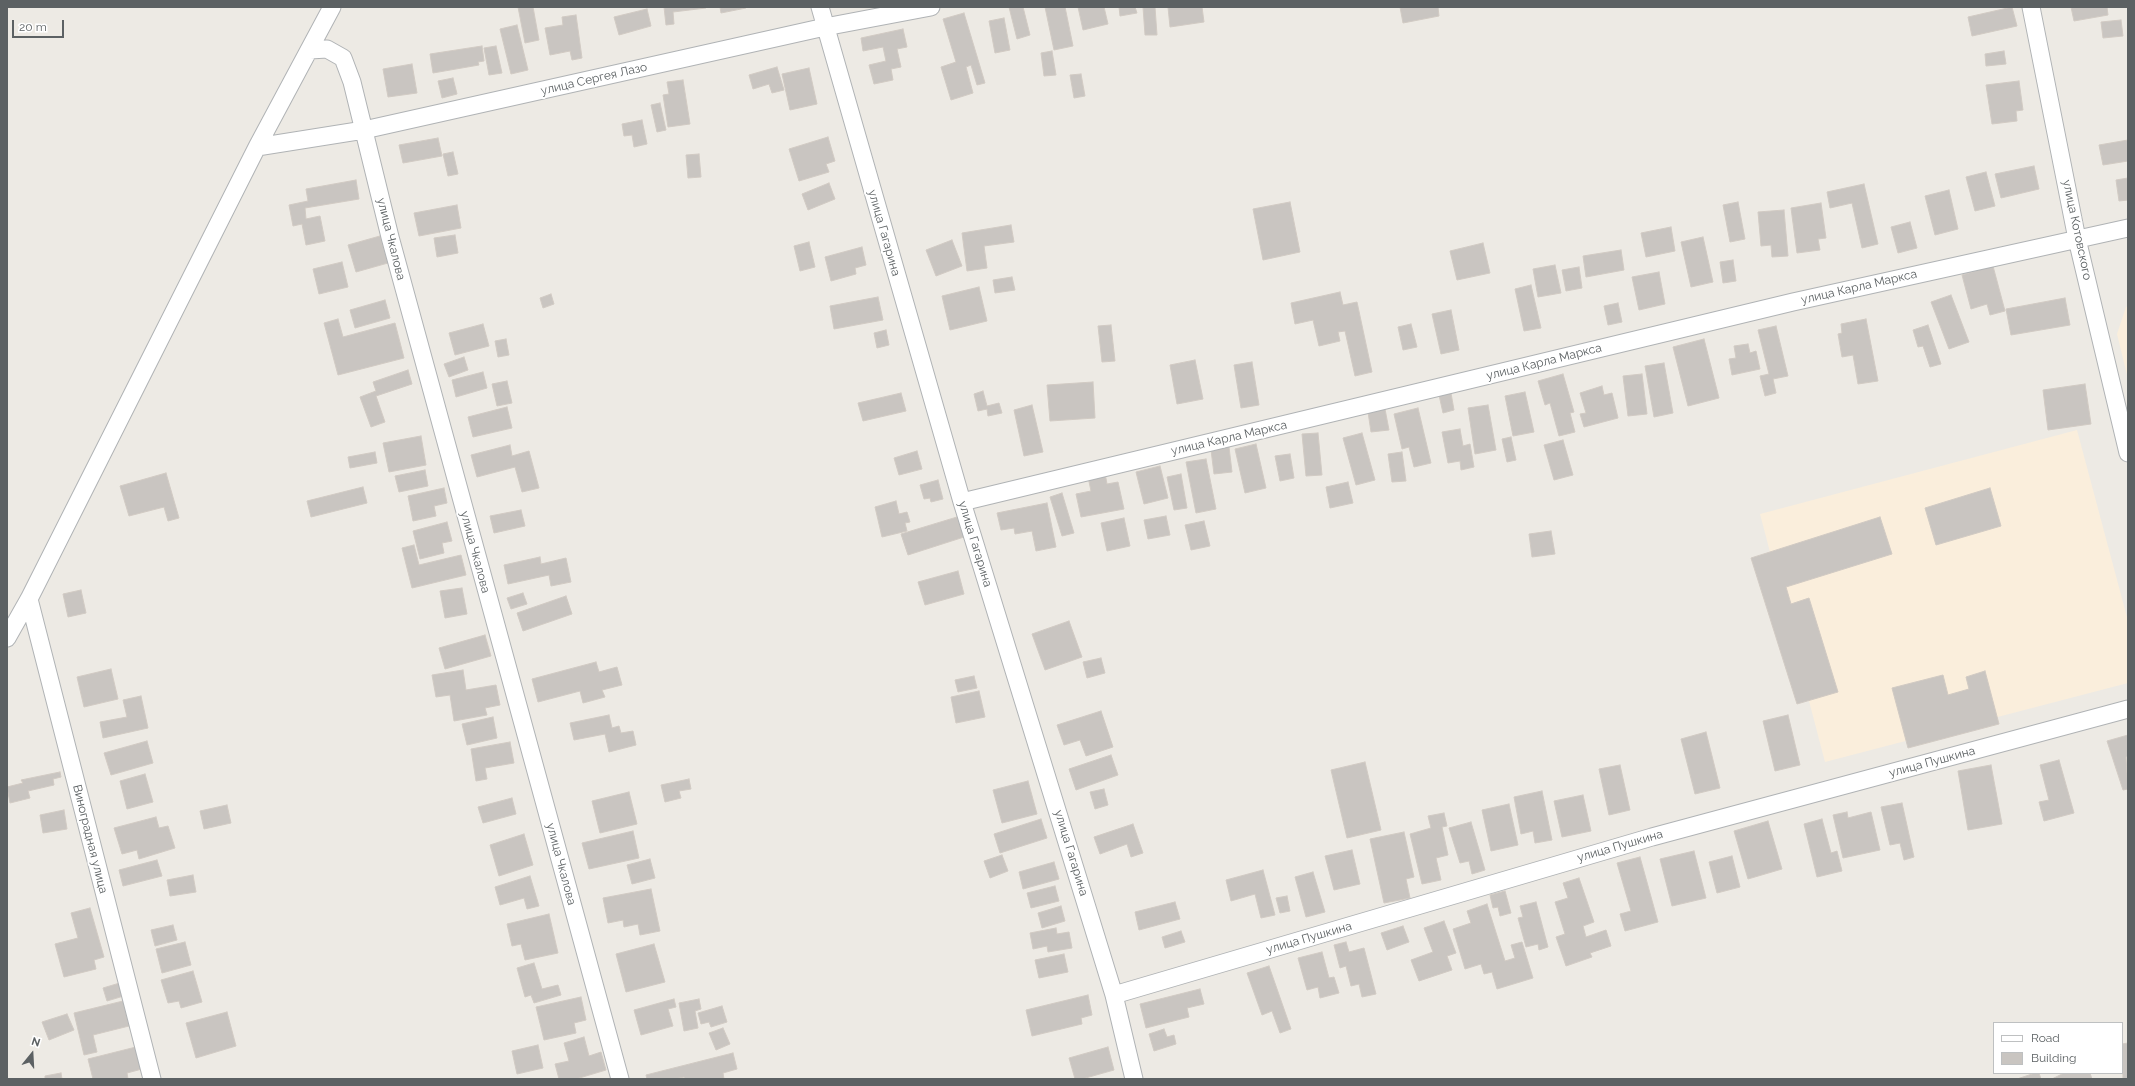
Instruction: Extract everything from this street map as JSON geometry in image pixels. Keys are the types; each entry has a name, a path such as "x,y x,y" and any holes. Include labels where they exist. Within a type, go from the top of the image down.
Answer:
{"street":[{"path":"7,638 29,599 257,147 332,7"},
{"name":"улица Гагарина","path":"820,7 962,502 1114,995 1134,1079"},
{"name":"улица Сергея Лазо","path":"257,147 364,130 825,27 931,7"},
{"name":"улица Котовского","path":"2031,7 2078,239 2128,453"},
{"name":"улица Чкалова","path":"310,50 327,49 343,58 352,82 390,237 620,1079"},
{"name":"улица Карла Маркса","path":"962,502 1786,304 2128,228"},
{"name":"Виноградная улица","path":"29,599 152,1079"},
{"name":"улица Пушкина","path":"1114,995 1652,837 2128,709"}],"shaded area":[{"path":"2128,306 2128,379 2117,334 2126,307"},
{"path":"2077,430 2128,621 2128,683 1825,762 1760,514"}],"building":[{"path":"518,7 533,7 539,40 525,43"},
{"path":"664,7 706,8 673,12 674,24 666,25"},
{"path":"720,7 746,7 746,8 721,13"},
{"path":"1009,7 1023,7 1030,35 1017,39"},
{"path":"1045,7 1065,7 1073,46 1054,50"},
{"path":"1078,7 1104,7 1108,24 1083,30"},
{"path":"1119,7 1135,7 1137,13 1120,16"},
{"path":"1143,7 1155,7 1157,35 1145,35"},
{"path":"1168,7 1202,7 1204,22 1170,27"},
{"path":"1400,7 1438,7 1439,16 1403,23"},
{"path":"2012,7 2017,26 1972,36 1968,17"},
{"path":"2071,7 2107,7 2108,15 2074,21"},
{"path":"647,9 651,26 619,35 614,17"},
{"path":"964,13 985,83 977,85 971,65 966,67 973,93 951,100 941,67 956,62 943,19"},
{"path":"576,15 582,58 572,60 570,51 550,55 545,28 563,25 562,17"},
{"path":"1004,18 1010,50 995,53 989,21"},
{"path":"2121,20 2123,36 2103,38 2101,22"},
{"path":"517,25 528,70 511,74 500,29"},
{"path":"903,29 907,47 897,49 901,67 891,69 893,80 874,84 869,65 886,61 883,47 863,51 861,38"},
{"path":"482,46 484,61 478,62 479,65 433,73 430,54"},
{"path":"496,46 502,73 489,75 484,48"},
{"path":"1052,51 1056,75 1044,76 1041,53"},
{"path":"2004,51 2006,64 1986,66 1985,54"},
{"path":"412,64 417,93 388,97 383,69"},
{"path":"777,67 784,90 772,93 769,84 753,89 749,75"},
{"path":"809,68 817,104 790,110 782,74"},
{"path":"1081,74 1085,96 1074,98 1070,75"},
{"path":"453,78 457,94 442,98 438,81"},
{"path":"683,80 690,124 668,127 663,95 669,94 667,82"},
{"path":"2019,81 2023,110 2016,111 2017,121 1992,124 1986,85"},
{"path":"660,103 666,130 657,132 651,105"},
{"path":"642,120 647,144 634,147 632,135 624,136 622,124"},
{"path":"828,137 835,161 826,164 829,172 799,181 789,149"},
{"path":"438,138 442,156 403,163 399,145"},
{"path":"2128,140 2128,161 2103,165 2099,145"},
{"path":"453,152 458,174 448,176 443,154"},
{"path":"699,154 701,177 688,178 686,155"},
{"path":"2034,166 2039,189 2001,198 1995,174"},
{"path":"1986,172 1995,206 1975,211 1966,177"},
{"path":"2128,178 2128,200 2119,201 2116,180"},
{"path":"356,180 359,199 305,208 306,219 320,216 325,241 306,245 302,224 293,226 289,205 308,201 306,189"},
{"path":"829,183 835,199 808,210 802,194"},
{"path":"1864,184 1878,244 1862,248 1852,203 1830,208 1827,192"},
{"path":"1949,190 1958,229 1935,235 1925,196"},
{"path":"1290,202 1300,252 1263,260 1253,209"},
{"path":"1738,202 1745,239 1730,242 1723,205"},
{"path":"1821,203 1826,238 1818,239 1820,250 1797,253 1791,208"},
{"path":"457,205 461,228 419,236 414,213"},
{"path":"1784,210 1788,256 1772,257 1771,245 1761,246 1758,212"},
{"path":"1910,222 1917,248 1898,253 1891,227"},
{"path":"1011,225 1014,242 984,246 987,268 967,271 962,233"},
{"path":"1671,227 1675,251 1646,257 1641,233"},
{"path":"455,235 458,253 437,257 434,238"},
{"path":"380,236 388,263 356,272 348,245"},
{"path":"1703,237 1713,282 1691,287 1681,242"},
{"path":"952,240 962,266 936,276 926,250"},
{"path":"809,242 815,267 800,271 794,246"},
{"path":"1483,243 1490,273 1457,280 1450,251"},
{"path":"862,247 866,265 855,268 856,274 831,281 825,257"},
{"path":"1621,250 1624,270 1586,277 1583,256"},
{"path":"1733,260 1736,281 1723,283 1720,262"},
{"path":"342,262 348,287 319,294 313,269"},
{"path":"1555,265 1561,293 1538,297 1533,269"},
{"path":"1993,266 2005,311 1990,315 1987,304 1971,309 1962,275"},
{"path":"1579,267 1582,288 1566,291 1562,270"},
{"path":"1659,272 1665,304 1639,310 1632,277"},
{"path":"1012,277 1015,290 995,293 993,280"},
{"path":"1531,285 1541,328 1524,331 1515,289"},
{"path":"979,287 987,321 950,330 942,296"},
{"path":"1340,292 1343,305 1357,302 1372,372 1355,376 1345,331 1338,332 1340,341 1319,346 1313,320 1295,324 1291,303"},
{"path":"551,294 554,304 543,308 540,298"},
{"path":"1951,295 1969,342 1949,349 1931,302"},
{"path":"878,297 883,320 834,329 830,306"},
{"path":"2065,298 2070,325 2011,335 2006,309"},
{"path":"385,300 390,318 355,328 350,310"},
{"path":"1618,303 1622,322 1608,325 1604,306"},
{"path":"1451,310 1459,350 1441,354 1432,314"},
{"path":"338,319 343,337 395,323 404,358 338,375 324,323"},
{"path":"1866,319 1878,381 1858,384 1853,355 1842,357 1838,334 1842,333 1841,324"},
{"path":"483,324 489,346 455,355 449,333"},
{"path":"1411,324 1417,347 1403,350 1398,327"},
{"path":"1111,325 1115,361 1102,362 1098,326"},
{"path":"1928,325 1941,364 1930,367 1923,346 1918,347 1913,330"},
{"path":"1776,326 1788,376 1773,379 1776,393 1765,396 1760,376 1769,374 1758,330"},
{"path":"886,330 889,345 877,348 874,333"},
{"path":"506,339 509,355 498,357 495,341"},
{"path":"1704,339 1719,398 1688,406 1673,347"},
{"path":"1748,344 1750,353 1756,351 1760,369 1732,375 1729,359 1736,358 1734,346"},
{"path":"464,357 468,370 449,377 444,364"},
{"path":"1195,360 1203,399 1177,404 1170,365"},
{"path":"1252,362 1259,405 1241,408 1234,365"},
{"path":"1664,363 1673,413 1654,417 1645,366"},
{"path":"408,370 412,384 376,396 385,422 371,427 360,397 376,391 373,382"},
{"path":"483,372 487,388 456,397 452,380"},
{"path":"1563,374 1574,412 1570,413 1575,432 1559,436 1550,403 1545,405 1538,381"},
{"path":"1642,374 1647,414 1628,416 1623,376"},
{"path":"507,381 512,403 497,406 492,384"},
{"path":"1093,382 1095,418 1050,421 1047,385"},
{"path":"2085,384 2091,424 2048,430 2043,390"},
{"path":"1602,386 1604,395 1612,393 1618,418 1584,427 1580,414 1586,413 1580,393"},
{"path":"983,391 987,406 999,403 1002,413 988,416 987,409 978,411 974,394"},
{"path":"1525,392 1534,432 1513,436 1505,396"},
{"path":"901,393 906,411 863,421 858,403"},
{"path":"1451,393 1454,410 1443,413 1439,395"},
{"path":"1032,405 1043,452 1024,456 1014,410"},
{"path":"1488,405 1496,450 1475,454 1468,408"},
{"path":"507,407 512,428 473,437 468,417"},
{"path":"1418,408 1431,463 1414,467 1409,447 1402,449 1394,414"},
{"path":"1385,409 1389,430 1371,432 1368,412"},
{"path":"1460,429 1463,446 1470,444 1474,467 1461,470 1460,461 1448,463 1442,432"},
{"path":"1318,433 1322,475 1306,476 1302,434"},
{"path":"1362,433 1375,480 1356,485 1343,438"},
{"path":"421,436 426,465 389,472 383,443"},
{"path":"1511,437 1516,460 1507,462 1502,439"},
{"path":"1563,440 1573,475 1554,480 1544,445"},
{"path":"1256,444 1266,488 1245,493 1235,449"},
{"path":"510,445 512,456 529,451 539,488 522,492 515,467 477,477 471,455"},
{"path":"1229,447 1232,472 1214,474 1211,450"},
{"path":"917,451 922,469 899,475 894,458"},
{"path":"375,452 377,463 350,468 348,457"},
{"path":"1402,452 1406,481 1392,482 1388,454"},
{"path":"1290,454 1294,478 1280,481 1275,456"},
{"path":"1206,459 1216,509 1196,513 1186,462"},
{"path":"1160,466 1168,498 1144,504 1136,472"},
{"path":"425,470 428,486 399,492 395,476"},
{"path":"166,473 179,518 168,521 164,507 129,516 120,486"},
{"path":"1105,473 1107,484 1118,482 1124,509 1081,517 1076,494 1091,491 1088,477"},
{"path":"1181,474 1187,508 1174,510 1167,477"},
{"path":"938,480 943,499 931,502 930,498 924,499 920,485"},
{"path":"1348,482 1353,503 1330,508 1326,487"},
{"path":"363,487 367,503 311,517 307,501"},
{"path":"444,488 447,503 434,506 436,516 413,521 408,496"},
{"path":"1990,488 2001,526 1936,545 1925,508"},
{"path":"1062,493 1074,533 1062,536 1050,497"},
{"path":"896,501 899,514 907,512 910,522 905,523 907,531 882,537 875,507"},
{"path":"1047,503 1056,547 1036,551 1032,531 1015,534 1014,528 1001,530 997,513"},
{"path":"521,510 525,526 494,533 490,516"},
{"path":"1166,516 1170,535 1148,539 1144,520"},
{"path":"957,517 964,537 908,555 901,534"},
{"path":"1880,517 1892,554 1786,587 1791,604 1809,598 1838,692 1797,704 1751,558"},
{"path":"1124,518 1130,546 1107,551 1101,523"},
{"path":"1204,521 1210,546 1191,550 1185,525"},
{"path":"447,522 452,541 442,543 444,553 420,559 413,531"},
{"path":"1551,531 1555,554 1532,557 1529,534"},
{"path":"414,545 419,565 461,555 466,575 412,588 402,548"},
{"path":"540,557 541,564 566,558 571,582 551,586 549,575 508,584 504,565"},
{"path":"958,571 964,594 925,605 918,582"},
{"path":"462,588 467,614 445,618 440,591"},
{"path":"81,590 86,613 68,617 63,594"},
{"path":"523,593 527,604 511,609 507,598"},
{"path":"566,596 572,614 523,631 517,613"},
{"path":"1069,621 1082,657 1045,670 1032,634"},
{"path":"485,635 491,656 445,669 439,648"},
{"path":"1101,658 1105,673 1087,678 1083,662"},
{"path":"596,662 599,672 617,667 622,685 602,690 605,697 583,703 580,691 538,702 532,679"},
{"path":"111,669 118,699 84,707 77,677"},
{"path":"463,670 466,690 496,685 500,705 485,708 487,715 454,721 450,695 436,697 432,675"},
{"path":"1985,671 1999,724 1908,748 1892,688 1943,675 1948,695 1969,689 1966,677"},
{"path":"974,676 977,688 958,692 955,680"},
{"path":"979,691 985,717 956,723 951,697"},
{"path":"141,696 148,728 103,738 100,722 127,717 123,700"},
{"path":"1101,711 1113,747 1086,756 1080,740 1064,745 1057,725"},
{"path":"609,715 612,728 619,726 621,733 633,731 636,745 609,752 605,734 574,740 570,723"},
{"path":"1788,715 1800,765 1775,771 1763,721"},
{"path":"493,717 497,738 467,745 462,724"},
{"path":"1706,732 1720,788 1695,794 1681,739"},
{"path":"2128,735 2128,756 2126,757 2128,789 2123,790 2107,741"},
{"path":"147,741 153,763 111,775 104,753"},
{"path":"510,742 514,763 485,768 487,779 476,781 471,749"},
{"path":"1111,755 1118,775 1076,790 1069,769"},
{"path":"2059,760 2074,813 2044,821 2039,802 2049,800 2040,765"},
{"path":"1365,762 1381,830 1347,838 1331,770"},
{"path":"1620,765 1630,810 1609,815 1599,769"},
{"path":"1991,765 2002,824 1968,830 1958,771"},
{"path":"60,772 61,777 53,779 54,785 28,791 30,798 10,803 7,787 23,783 21,780"},
{"path":"145,774 153,802 127,809 120,781"},
{"path":"689,779 691,789 679,791 681,798 665,802 661,785"},
{"path":"1028,781 1037,814 1002,823 993,790"},
{"path":"1104,789 1108,805 1095,809 1090,792"},
{"path":"1542,791 1552,840 1535,843 1533,831 1521,834 1514,797"},
{"path":"629,792 637,824 600,833 592,801"},
{"path":"1583,795 1591,831 1562,837 1554,801"},
{"path":"512,798 516,814 483,823 478,807"},
{"path":"1902,803 1914,857 1904,860 1900,843 1890,845 1881,807"},
{"path":"1509,804 1518,845 1491,851 1482,810"},
{"path":"227,805 231,823 204,829 200,811"},
{"path":"64,810 67,829 43,833 40,815"},
{"path":"1847,812 1848,818 1871,812 1880,850 1843,858 1833,815"},
{"path":"1444,813 1447,826 1442,827 1448,855 1436,858 1441,880 1422,884 1410,834 1431,828 1428,816"},
{"path":"156,817 159,828 168,826 175,848 139,859 137,850 122,854 114,828"},
{"path":"1041,819 1047,838 1000,853 994,834"},
{"path":"1822,819 1831,853 1837,851 1842,871 1817,877 1804,824"},
{"path":"1768,821 1782,869 1748,879 1734,831"},
{"path":"1471,822 1485,870 1472,874 1469,861 1460,863 1449,828"},
{"path":"1133,824 1143,853 1131,857 1127,844 1100,854 1094,837"},
{"path":"633,831 639,858 589,869 582,843"},
{"path":"1404,832 1414,877 1406,879 1410,898 1384,903 1370,839"},
{"path":"524,834 533,865 499,876 490,845"},
{"path":"1352,850 1360,884 1334,890 1325,856"},
{"path":"1694,851 1706,898 1672,906 1660,859"},
{"path":"1002,855 1008,871 990,878 984,861"},
{"path":"1732,856 1740,887 1717,893 1709,862"},
{"path":"1640,857 1658,922 1625,931 1620,914 1631,911 1617,863"},
{"path":"650,859 655,878 632,884 627,865"},
{"path":"157,860 162,876 123,886 119,870"},
{"path":"1054,862 1059,879 1023,889 1019,872"},
{"path":"1263,870 1275,915 1261,918 1255,894 1231,901 1226,880"},
{"path":"1313,872 1325,912 1306,917 1295,877"},
{"path":"193,875 196,892 170,896 167,880"},
{"path":"530,876 539,906 527,909 524,898 500,905 495,887"},
{"path":"1579,878 1594,922 1583,926 1586,937 1606,930 1611,946 1590,953 1592,957 1566,966 1556,937 1565,934 1555,902 1568,898 1563,883"},
{"path":"1055,886 1059,901 1031,908 1027,893"},
{"path":"651,889 660,931 640,935 638,924 624,927 623,920 608,923 603,898"},
{"path":"1505,891 1511,913 1500,916 1498,907 1493,908 1490,895"},
{"path":"1287,896 1290,911 1280,913 1276,898"},
{"path":"1175,902 1180,919 1139,930 1135,912"},
{"path":"1536,902 1548,947 1539,950 1538,944 1526,947 1518,918 1523,917 1520,906"},
{"path":"1487,904 1505,961 1515,958 1511,945 1522,942 1533,978 1497,989 1492,972 1484,974 1481,964 1465,969 1453,929 1471,923 1467,911"},
{"path":"1061,906 1065,921 1042,928 1038,913"},
{"path":"90,908 104,957 94,960 96,969 64,977 55,944 78,938 71,913"},
{"path":"549,914 558,953 525,960 521,944 512,946 507,924"},
{"path":"1444,921 1456,953 1447,956 1452,970 1419,981 1411,960 1433,952 1424,928"},
{"path":"173,925 177,940 155,946 151,930"},
{"path":"1403,926 1409,942 1387,950 1381,933"},
{"path":"1056,928 1057,934 1069,932 1072,948 1048,952 1047,946 1033,949 1030,933"},
{"path":"1181,931 1185,942 1165,948 1162,937"},
{"path":"185,942 191,965 162,973 156,949"},
{"path":"1346,942 1349,952 1364,948 1376,994 1362,997 1359,984 1351,986 1346,966 1340,968 1334,945"},
{"path":"654,944 665,982 626,992 616,954"},
{"path":"1322,952 1329,978 1334,977 1339,993 1320,998 1318,987 1307,990 1298,958"},
{"path":"1064,954 1068,972 1039,978 1035,960"},
{"path":"534,963 542,989 558,985 561,995 534,1003 531,995 525,997 517,968"},
{"path":"1269,966 1291,1029 1280,1033 1272,1011 1262,1015 1247,973"},
{"path":"193,971 202,1002 181,1008 179,1001 168,1003 161,980"},
{"path":"123,982 127,995 107,1001 103,988"},
{"path":"1200,989 1204,1004 1187,1008 1189,1017 1146,1028 1140,1004"},
{"path":"1088,995 1092,1015 1081,1018 1082,1024 1032,1036 1026,1010"},
{"path":"581,997 586,1020 574,1023 576,1033 544,1040 536,1007"},
{"path":"674,999 676,1007 668,1009 673,1026 641,1035 634,1010"},
{"path":"699,999 701,1009 695,1011 698,1028 684,1031 679,1003"},
{"path":"123,1001 129,1026 93,1035 97,1052 84,1055 74,1013"},
{"path":"722,1006 727,1022 711,1027 709,1022 701,1024 698,1013"},
{"path":"227,1012 236,1046 196,1058 186,1023"},
{"path":"67,1014 74,1030 49,1040 42,1022"},
{"path":"723,1028 730,1044 716,1050 709,1033"},
{"path":"1164,1029 1167,1037 1174,1035 1176,1044 1154,1051 1149,1034"},
{"path":"584,1037 589,1056 601,1052 606,1070 576,1079 559,1079 555,1064 569,1061 564,1043"},
{"path":"2128,1043 2128,1079 2123,1079 2123,1044"},
{"path":"538,1045 543,1068 517,1074 512,1051"},
{"path":"136,1047 142,1069 127,1073 128,1079 93,1079 88,1059"},
{"path":"1108,1047 1114,1070 1082,1079 1075,1079 1069,1058"},
{"path":"733,1053 737,1069 723,1073 724,1079 685,1079 684,1077 675,1079 647,1079 646,1075"},
{"path":"61,1073 62,1079 45,1079 45,1076"},
{"path":"2032,1074 2039,1074 2041,1079 2017,1079"},
{"path":"2062,1074 2090,1074 2092,1079 2052,1079"}]}
